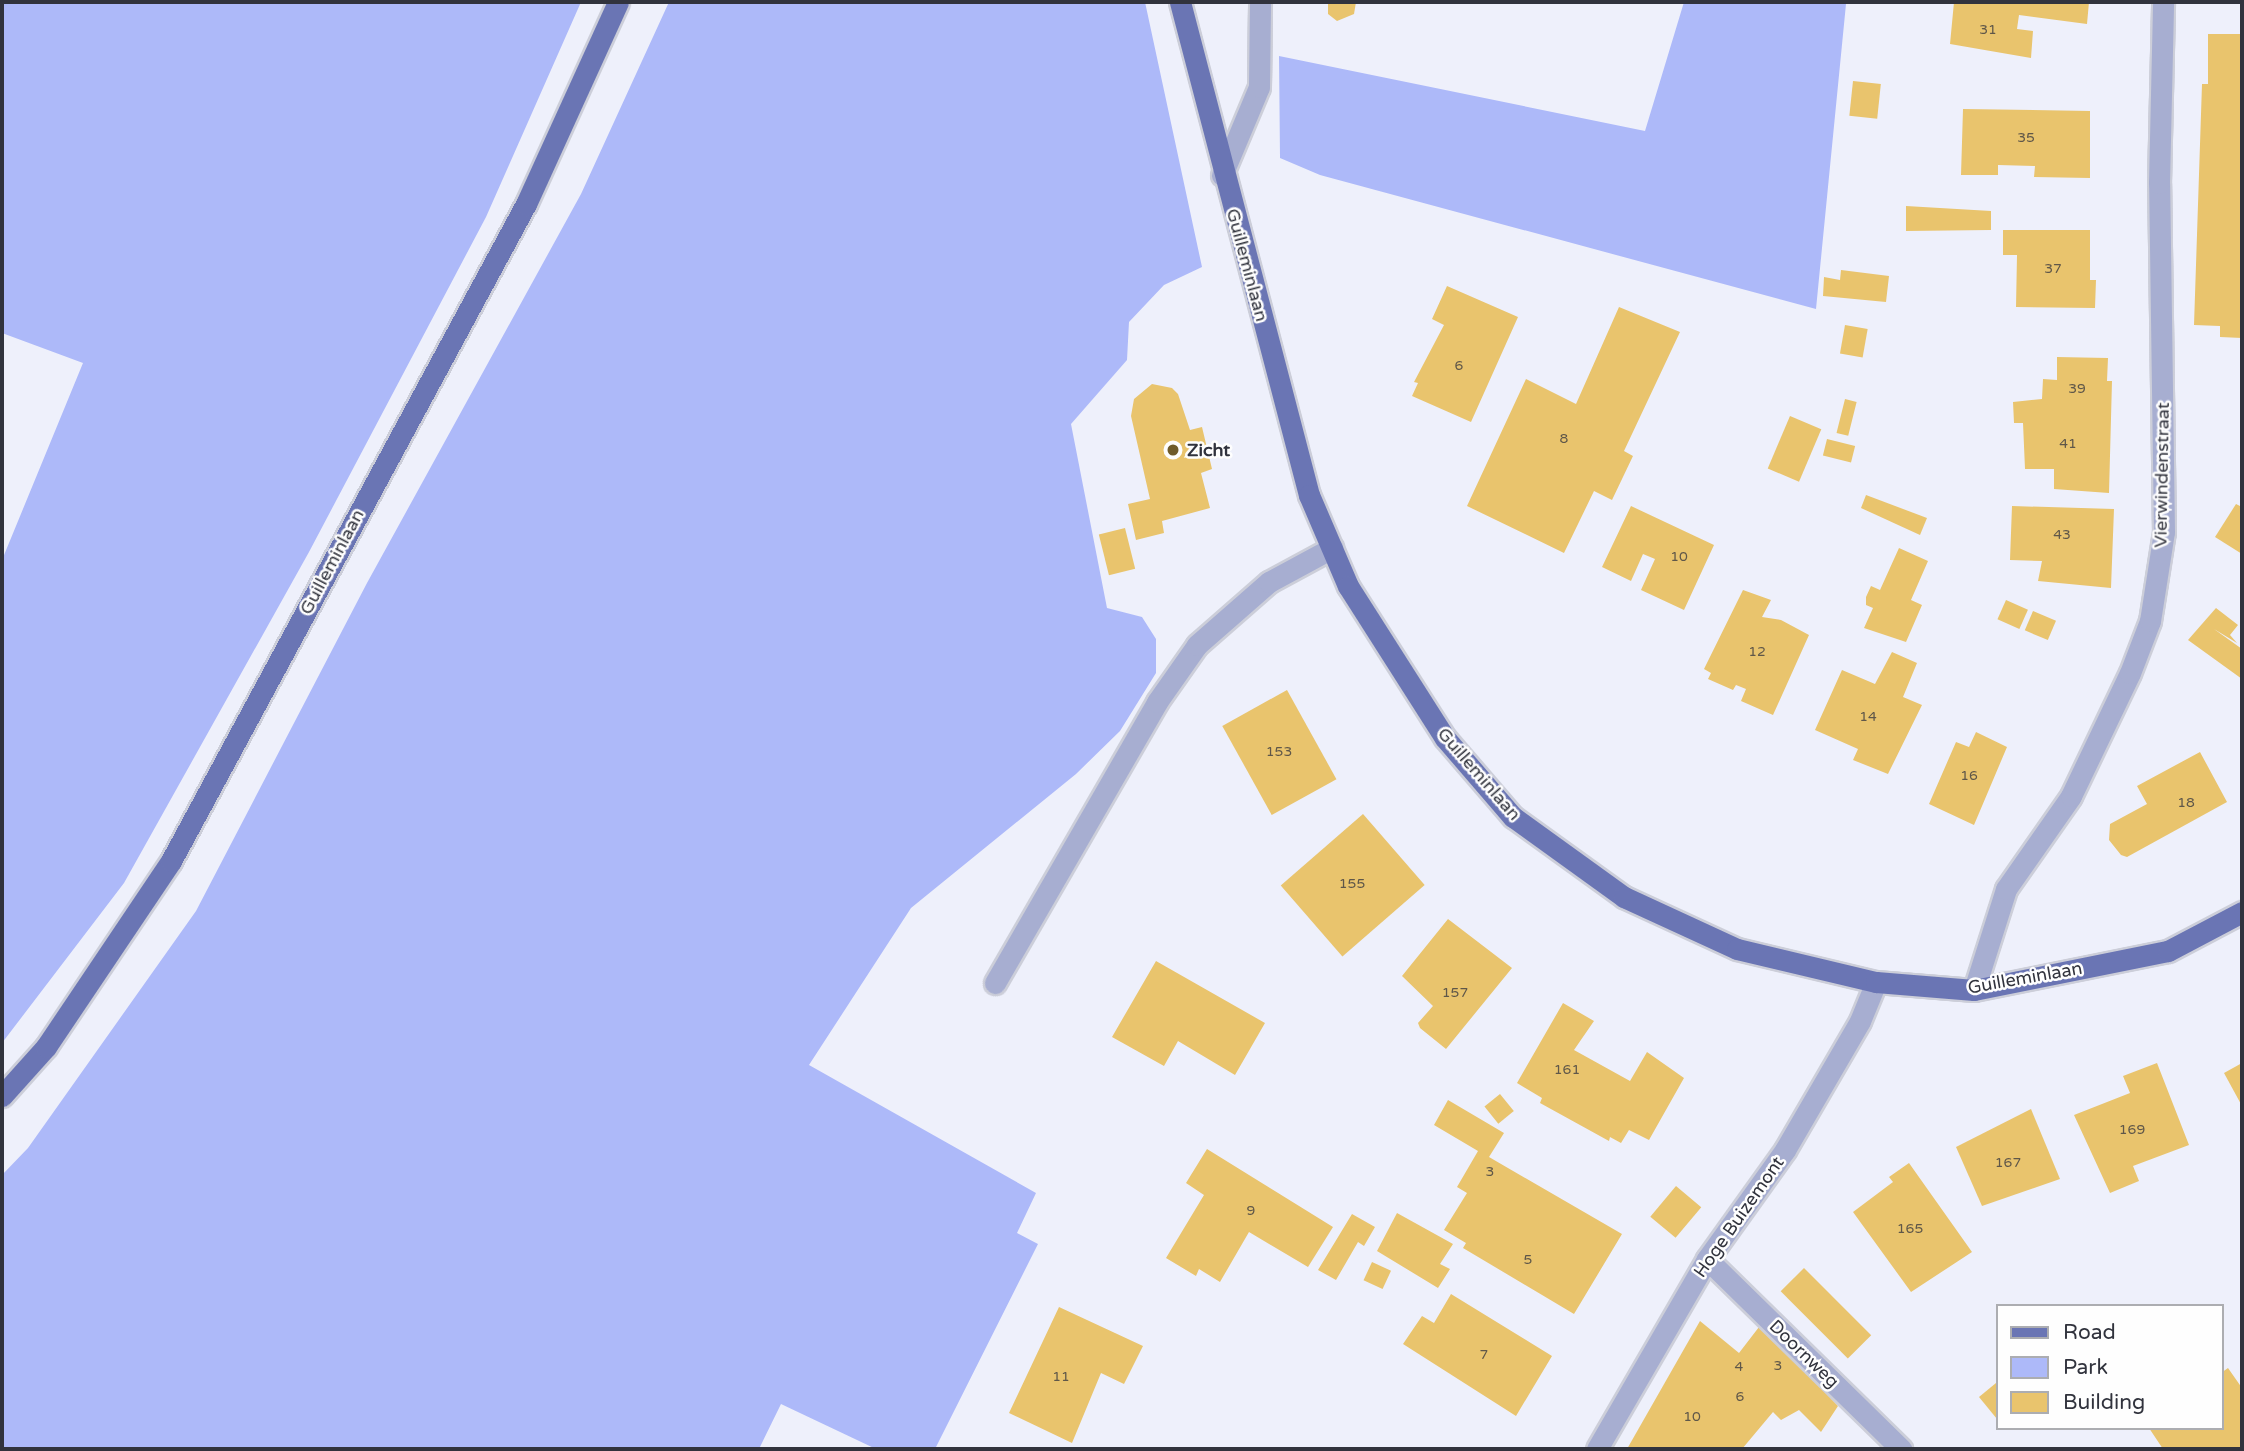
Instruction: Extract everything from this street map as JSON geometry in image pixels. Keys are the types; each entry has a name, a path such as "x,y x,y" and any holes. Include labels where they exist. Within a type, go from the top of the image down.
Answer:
{"main road":[{"name":"Guilleminlaan","path":"2,1096 46,1047 171,861 526,204 618,2"},
{"name":"Guilleminlaan","path":"1180,2 1222,175 1309,495 1348,586 1445,738 1513,817 1624,897 1737,949 1876,982 1975,990 2168,951 2242,912"}],"street":[{"path":"1222,175 1259,87 1260,2"},
{"name":"Vierwindenstraat","path":"1975,990 2006,889 2071,796 2130,673 2150,621 2164,532 2159,183 2162,2"},
{"path":"995,984 1157,702 1198,645 1269,582 1332,548"},
{"name":"Hoge Buizemont","path":"1597,1449 1707,1259 1785,1150 1860,1021 1876,982"},
{"name":"Doornweg","path":"1707,1259 1901,1449"}],"green space":[{"path":"2,2 581,2 486,217 309,552 124,883 2,1043 2,560 83,363 2,333"},
{"path":"669,2 1145,2 1202,267 1164,285 1129,322 1127,360 1071,424 1107,608 1142,617 1156,639 1156,673 1120,731 1076,774 911,908 809,1065 1036,1193 1017,1233 1038,1244 935,1449 876,1449 781,1404 759,1449 2,1449 2,1175 28,1148 196,911 367,583 581,194"},
{"path":"1684,2 1846,4 1816,309 1320,175 1280,158 1279,56 1645,131"}],"building":[{"path":"1328,2 1356,2 1354,14 1337,21 1328,14"},
{"path":"1954,2 2089,2 2087,24 2019,15 2017,29 2033,31 2031,58 1950,44"},
{"path":"2208,34 2242,34 2242,338 2220,337 2220,326 2194,325 2202,84 2208,84"},
{"path":"1853,81 1881,84 1877,119 1849,116"},
{"path":"1963,109 2090,111 2090,178 2034,177 2035,166 1998,165 1998,175 1961,175"},
{"path":"1906,206 1991,211 1991,230 1906,231"},
{"path":"2003,230 2090,230 2090,280 2096,280 2095,308 2016,307 2017,255 2003,255"},
{"path":"1841,270 1889,276 1886,302 1823,296 1824,277 1840,280"},
{"path":"1447,286 1518,317 1471,422 1412,396 1418,383 1414,382 1444,325 1432,319"},
{"path":"1619,307 1680,332 1624,451 1633,456 1612,500 1594,491 1564,553 1467,506 1526,379 1576,404"},
{"path":"1845,325 1868,329 1863,358 1840,354"},
{"path":"2057,357 2108,358 2107,381 2112,381 2109,493 2054,489 2054,469 2025,469 2023,423 2014,423 2013,402 2042,399 2043,379 2057,380"},
{"name":"Zicht","path":"1152,384 1172,388 1178,394 1190,430 1202,427 1212,469 1201,473 1210,508 1162,521 1164,533 1136,540 1128,504 1150,499 1131,416 1134,399"},
{"path":"1845,399 1857,402 1848,436 1837,433"},
{"path":"1790,416 1821,429 1799,482 1768,468"},
{"path":"1827,439 1855,446 1851,463 1823,455"},
{"path":"1866,495 1927,518 1920,535 1861,508"},
{"path":"2236,504 2242,507 2242,554 2215,537"},
{"path":"1631,506 1714,545 1684,610 1641,590 1655,559 1643,554 1631,581 1602,567"},
{"path":"2012,506 2114,509 2111,588 2038,581 2042,561 2010,560"},
{"path":"1125,528 1135,569 1109,575 1099,535"},
{"path":"1899,548 1928,561 1911,600 1922,605 1906,642 1864,628 1873,608 1866,605 1866,597 1871,586 1880,590"},
{"path":"1743,590 1771,600 1762,617 1781,620 1809,635 1773,715 1741,701 1746,689 1736,685 1733,690 1708,679 1711,673 1704,669"},
{"path":"2006,600 2028,610 2019,629 1997,619"},
{"path":"2216,608 2238,625 2230,635 2237,643 2214,629 2242,649 2242,679 2188,640"},
{"path":"2033,611 2056,621 2048,640 2025,630"},
{"path":"1892,652 1917,663 1903,697 1922,705 1888,774 1853,760 1858,749 1815,730 1842,670 1875,684"},
{"path":"1287,690 1336,779 1272,815 1222,726"},
{"path":"1976,732 2007,747 1974,825 1929,804 1956,742 1969,747"},
{"path":"2200,752 2227,802 2127,857 2121,855 2109,840 2110,824 2147,804 2137,786"},
{"path":"1363,814 1425,885 1342,956 1281,886"},
{"path":"1448,919 1512,968 1446,1049 1420,1028 1418,1023 1433,1006 1402,976"},
{"path":"1156,961 1265,1023 1235,1075 1178,1041 1164,1066 1112,1037"},
{"path":"1563,1003 1594,1021 1574,1050 1630,1081 1647,1052 1684,1078 1649,1140 1629,1130 1621,1143 1610,1137 1609,1141 1540,1103 1542,1098 1517,1083"},
{"path":"2157,1063 2189,1145 2133,1166 2139,1181 2110,1193 2074,1115 2130,1093 2123,1076"},
{"path":"2242,1063 2242,1106 2224,1073"},
{"path":"1500,1094 1514,1111 1498,1124 1484,1107"},
{"path":"1448,1100 1504,1133 1489,1157 1622,1234 1574,1314 1463,1248 1466,1243 1444,1230 1467,1193 1457,1187 1478,1151 1434,1125"},
{"path":"2031,1109 2060,1179 1982,1206 1956,1147"},
{"path":"1207,1149 1333,1227 1308,1267 1249,1232 1220,1282 1199,1269 1196,1276 1166,1258 1204,1195 1186,1183"},
{"path":"1909,1163 1972,1252 1911,1292 1853,1212 1893,1182 1889,1177"},
{"path":"1676,1186 1701,1207 1676,1238 1650,1217"},
{"path":"1397,1213 1453,1244 1440,1264 1450,1269 1438,1288 1377,1251"},
{"path":"1352,1214 1375,1227 1364,1246 1358,1242 1336,1280 1318,1270"},
{"path":"1372,1262 1391,1271 1383,1289 1364,1280"},
{"path":"1804,1268 1871,1335 1848,1359 1781,1291"},
{"path":"1451,1294 1552,1356 1516,1416 1403,1344 1422,1316 1434,1323"},
{"path":"1059,1307 1143,1346 1124,1384 1101,1373 1072,1443 1009,1413"},
{"path":"1700,1321 1739,1353 1759,1327 1768,1331 1838,1406 1821,1432 1799,1410 1781,1420 1773,1412 1742,1449 1627,1449"},
{"path":"2228,1368 2242,1388 2242,1448 2163,1449 2150,1430 2223,1430 2223,1372"},
{"path":"1996,1383 1996,1418 1979,1397"}],"place":[{"name":"Zicht","path":"1173,450"}]}
